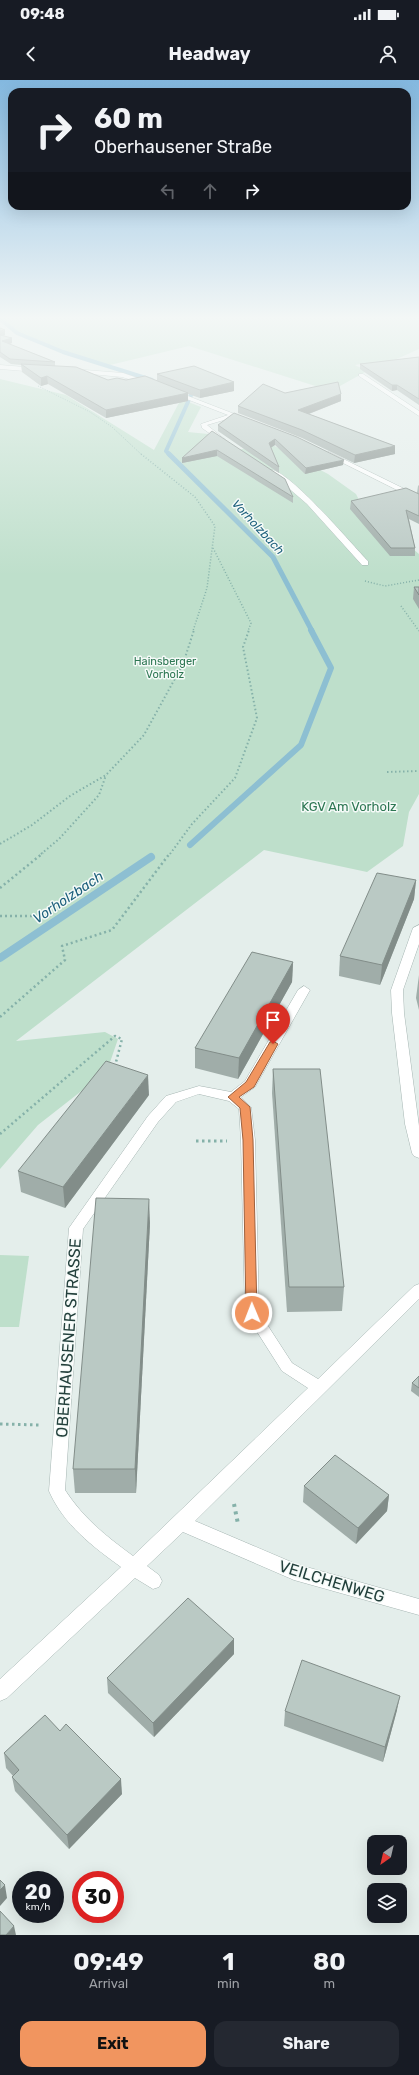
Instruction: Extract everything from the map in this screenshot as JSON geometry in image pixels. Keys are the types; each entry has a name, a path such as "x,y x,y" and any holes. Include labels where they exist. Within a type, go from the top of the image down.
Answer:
{"street":[{"path":"201,403 253,423"},
{"path":"402,403 419,414"},
{"path":"231,445 204,427 204,424 234,415"},
{"path":"325,452 419,499"},
{"path":"264,466 283,478 304,495 365,563"},
{"path":"419,928 397,990 398,1013 412,1124 419,1153"},
{"path":"304,990 250,1084 233,1097 245,1107 248,1140 252,1313 287,1367 319,1387"},
{"name":"OBERHAUSENER STRASSE","path":"153,1581 98,1540 71,1514 57,1491 76,1228 153,1119 171,1099 199,1090 233,1097"},
{"path":"0,1692 181,1523 419,1290"},
{"name":"VEILCHENWEG","path":"181,1523 294,1572 419,1607"}],"path":[{"path":"0,844 32,825 70,796 106,775 144,734 183,664 207,588 215,526 195,498 145,458 112,427 90,412 71,403"},
{"path":"0,1017 65,960 62,946 112,930 192,824 235,778 257,718 243,647 251,623 212,548"},
{"path":"359,556 349,565 358,577 376,586 395,586 419,580"},
{"path":"401,606 419,630"},
{"path":"386,772 419,771"},
{"path":"0,888 59,839 99,795 106,775"},
{"path":"0,916 50,916"},
{"path":"0,1134 31,1106 115,1036 122,1039 114,1064 115,1070"},
{"path":"196,1141 214,1141"},
{"path":"0,1424 61,1425"}],"green space":[{"name":"Hainsberger Vorholz","path":"0,403 78,403 154,450 179,403 190,403 201,407 188,432 208,434 235,451 267,442 328,474 356,494 362,506 419,554 419,794 409,812 403,846 367,872 264,850 16,1041 105,1032 118,1039 107,1071 38,1125 0,1169"},
{"path":"0,1255 29,1256 19,1327 0,1327"}],"building":[{"path":"93,403 142,403 106,410"},
{"path":"242,403 318,403 298,410 395,446 355,455 302,430 238,406"},
{"path":"234,413 297,437 344,460 306,468 275,439 269,443 279,467 218,425"},
{"path":"212,431 285,479 293,497 217,450 182,458"},
{"path":"406,488 419,494 419,516 406,510 415,548 391,548 351,501"},
{"path":"414,587 419,587 419,595"},
{"path":"377,873 416,880 382,965 340,956"},
{"path":"252,952 293,962 239,1058 195,1048"},
{"path":"106,1061 148,1075 63,1187 18,1171"},
{"path":"273,1069 320,1069 344,1287 289,1287"},
{"path":"96,1198 149,1199 135,1469 73,1469"},
{"path":"419,1376 419,1388 412,1383"},
{"path":"335,1455 389,1495 358,1528 304,1486"},
{"path":"188,1598 234,1639 153,1723 107,1678"},
{"path":"302,1660 400,1696 385,1747 285,1711"},
{"path":"45,1715 60,1731 66,1724 121,1779 67,1835 12,1777 19,1770 4,1753"},
{"path":"0,1880 5,1885 0,1890"},
{"path":"0,1911 14,1926 6,1935 0,1935"}],"waterway":[{"name":"Vorholzbach","path":"169,454 166,451 188,403"},
{"name":"Vorholzbach","path":"169,454 273,557 312,631"},
{"name":"Vorholzbach","path":"190,845 301,745 331,668 311,630"},
{"name":"Vorholzbach","path":"0,958 151,857"}],"route":[{"path":"252,1313 248,1140 245,1107 233,1097 250,1084 273,1044"}],"park label":[{"name":"KGV Am Vorholz","path":"349,806"}]}
